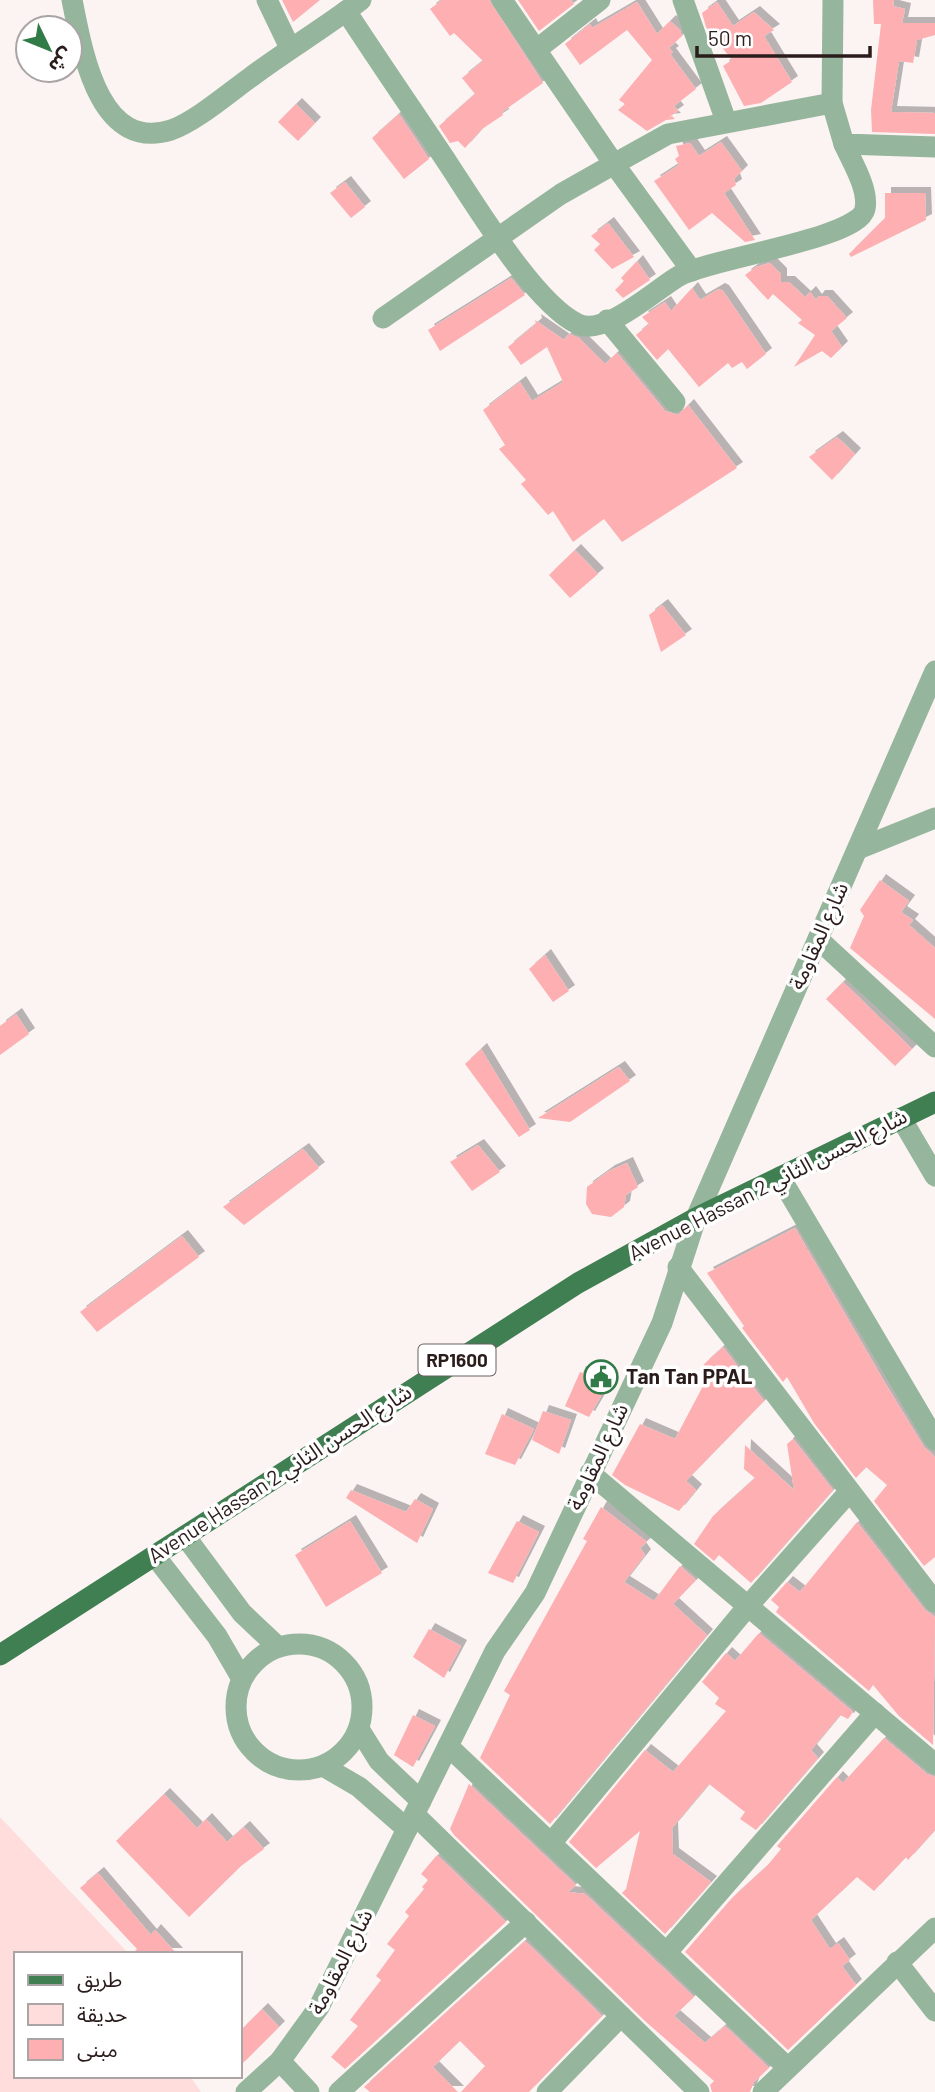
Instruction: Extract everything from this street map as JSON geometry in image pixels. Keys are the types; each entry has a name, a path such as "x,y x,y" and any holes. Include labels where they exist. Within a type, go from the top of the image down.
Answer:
{"main road":[{"name":"Avenue Hassan 2 شارع الحسن الثاني","path":"0,1655 578,1283 696,1218 935,1102"}],"street":[{"path":"72,0 85,59 99,97 117,120 139,131 161,132 174,129 354,6 497,238 544,296 570,320 589,327 629,311 681,275 824,236 854,223 862,216 865,200 832,103 833,0"},
{"path":"267,0 290,48"},
{"path":"502,0 614,164 692,271"},
{"path":"536,50 600,0"},
{"path":"684,0 726,121"},
{"path":"383,318 561,194 668,134 832,103"},
{"path":"844,144 935,147"},
{"path":"607,320 675,401"},
{"name":"شارع المقاومة","path":"246,2092 280,2061 319,2007 495,1651 536,1593 662,1323 696,1218 935,671"},
{"path":"858,849 935,818"},
{"path":"818,939 935,1047"},
{"path":"901,1118 935,1176"},
{"path":"780,1177 935,1440"},
{"path":"678,1267 935,1602"},
{"path":"590,1473 935,1764"},
{"path":"552,1842 748,1606 849,1492"},
{"path":"185,1536 242,1613 278,1647"},
{"path":"155,1556 217,1636 242,1679"},
{"path":"298,1643 318,1646 337,1655 352,1670 362,1698 359,1729 351,1744 323,1766 304,1770 286,1769 268,1762 253,1751 242,1735 236,1698 242,1679 263,1654 278,1647 298,1643"},
{"path":"667,1952 875,1713"},
{"path":"359,1729 414,1815 699,2092"},
{"path":"448,1746 788,2067"},
{"path":"323,1766 414,1815"},
{"path":"339,2092 526,1922"},
{"path":"763,2092 935,1928"},
{"path":"897,1962 935,2011"},
{"path":"547,2092 621,2016"},
{"path":"280,2061 309,2092"}],"green space":[{"path":"0,1817 127,1952 14,1952 14,2078 191,2078 201,2092 0,2092"}],"building":[{"path":"282,0 320,0 293,22"},
{"path":"442,0 489,0 543,83 502,112 503,115 482,129 465,148 458,141 450,143 439,126 475,94 462,78 483,61 454,33 450,36 430,9"},
{"path":"518,0 571,0 574,4 539,31"},
{"path":"873,0 894,0 893,6 905,9 902,23 935,23 935,35 917,40 913,63 899,61 891,112 935,113 935,134 872,132 871,110 881,24 874,24"},
{"path":"637,2 657,34 670,21 680,30 682,36 669,48 673,52 670,54 696,89 674,106 678,111 668,118 672,116 675,119 666,120 647,131 618,110 625,104 619,100 652,60 627,30 580,65 565,44 590,24 592,28"},
{"path":"717,2 733,26 754,12 774,30 764,36 792,82 761,103 744,106 723,66 732,60 706,27 702,13"},
{"path":"296,104 315,123 298,141 278,122"},
{"path":"399,114 429,159 404,179 372,138"},
{"path":"721,142 742,171 734,179 736,185 724,193 755,240 745,242 712,213 689,230 654,181 679,165 675,159 679,156 676,146 690,143 699,156"},
{"path":"345,182 365,207 351,218 330,193"},
{"path":"885,193 925,193 926,220 851,257 849,254 885,218"},
{"path":"608,223 634,257 612,269 594,250 600,244 591,236"},
{"path":"637,261 650,280 623,298 615,290 624,281 621,278"},
{"path":"770,263 781,274 781,282 789,282 805,297 810,292 816,300 819,296 827,296 847,318 831,331 842,347 831,358 822,351 794,367 815,335 798,323 802,320 773,294 768,300 745,275 756,267"},
{"path":"511,278 525,295 440,351 428,330"},
{"path":"692,288 700,300 719,289 723,291 766,354 747,369 742,362 732,368 728,363 699,387 668,349 657,360 636,335 649,324 642,317 665,302 671,311"},
{"path":"535,320 564,340 569,334 579,338 605,364 617,353 665,411 678,415 688,405 737,468 622,542 604,519 573,542 553,511 548,515 521,484 526,480 499,449 505,445 483,410 520,382 532,401 563,382 547,347 521,365 508,347 536,324"},
{"path":"837,437 855,454 832,480 809,457"},
{"path":"575,550 598,574 570,598 549,575"},
{"path":"662,605 686,635 661,652 649,615"},
{"path":"880,880 909,901 901,912 913,920 909,925 935,948 935,1019 850,948 864,916 860,910"},
{"path":"545,955 569,991 553,1002 529,969"},
{"path":"843,982 912,1049 895,1066 826,999"},
{"path":"16,1014 29,1034 0,1055 0,1026"},
{"path":"481,1049 530,1130 519,1137 465,1064"},
{"path":"619,1067 630,1081 570,1122 538,1118"},
{"path":"478,1145 500,1172 472,1191 450,1162"},
{"path":"303,1149 319,1168 244,1225 223,1207"},
{"path":"627,1163 638,1187 626,1195 624,1207 611,1217 592,1214 586,1204 587,1187 609,1171"},
{"path":"795,1228 924,1447 935,1457 935,1557 924,1566 874,1501 887,1485 866,1467 856,1478 814,1423 787,1377 783,1382 742,1328 744,1326 707,1273"},
{"path":"182,1236 199,1257 97,1332 80,1312"},
{"path":"723,1347 764,1401 686,1481 696,1490 679,1511 625,1485 612,1475 640,1424 675,1439 712,1369 703,1365"},
{"path":"580,1372 608,1384 589,1417 565,1406"},
{"path":"543,1411 571,1420 559,1454 532,1440"},
{"path":"502,1414 534,1429 515,1465 485,1454"},
{"path":"793,1439 833,1490 751,1583 719,1555 714,1561 694,1544 713,1516 755,1478 744,1469 745,1445 794,1490 787,1444"},
{"path":"351,1490 406,1512 415,1499 433,1509 417,1543 346,1498"},
{"path":"601,1507 647,1542 640,1548 645,1555 624,1582 654,1601 680,1566 696,1580 673,1604 707,1635 550,1824 480,1758 510,1695 504,1691 587,1541 583,1539"},
{"path":"350,1521 382,1573 326,1607 295,1555"},
{"path":"517,1521 539,1532 513,1583 488,1573"},
{"path":"857,1522 925,1610 935,1617 933,1745 899,1716 873,1685 869,1691 776,1612 779,1607 771,1600 787,1582 800,1592"},
{"path":"429,1629 461,1646 444,1678 413,1657"},
{"path":"759,1633 853,1712 848,1719 840,1715 811,1750 818,1758 756,1830 740,1819 745,1812 709,1784 672,1828 673,1854 711,1882 665,1934 622,1893 626,1889 640,1831 596,1868 569,1842 645,1750 673,1772 726,1711 715,1704 719,1698 702,1682 726,1653 735,1661"},
{"path":"413,1715 435,1726 413,1767 394,1755"},
{"path":"884,1738 927,1774 935,1777 935,1830 908,1860 906,1857 874,1891 857,1877 811,1920 830,1949 838,1943 850,1960 842,1966 856,1985 788,2050 685,1952 732,1898 767,1866 781,1849 777,1846 837,1777 843,1783"},
{"path":"469,1784 576,1885 568,1892 585,1894 694,1997 674,2016 705,2043 725,2026 769,2068 754,2082 750,2092 712,2092 710,2085 714,2081 646,2022 454,1835 450,1829"},
{"path":"164,1794 197,1828 206,1819 227,1842 244,1827 264,1849 241,1866 189,1917 116,1841"},
{"path":"437,1855 506,1922 345,2069 331,2057 358,2026 350,2020 381,1980 376,1976 395,1950 387,1944 409,1916 405,1912 428,1880 421,1874"},
{"path":"98,1873 151,1935 155,1930 175,1952 134,1952 137,1949 80,1888"},
{"path":"525,1941 602,2016 529,2092 461,2092 485,2066 460,2041 433,2067 458,2092 370,2092 364,2087"},
{"path":"262,2009 279,2027 242,2064 242,2029"}],"place":[{"name":"Tan Tan PPAL","path":"601,1377"}]}
